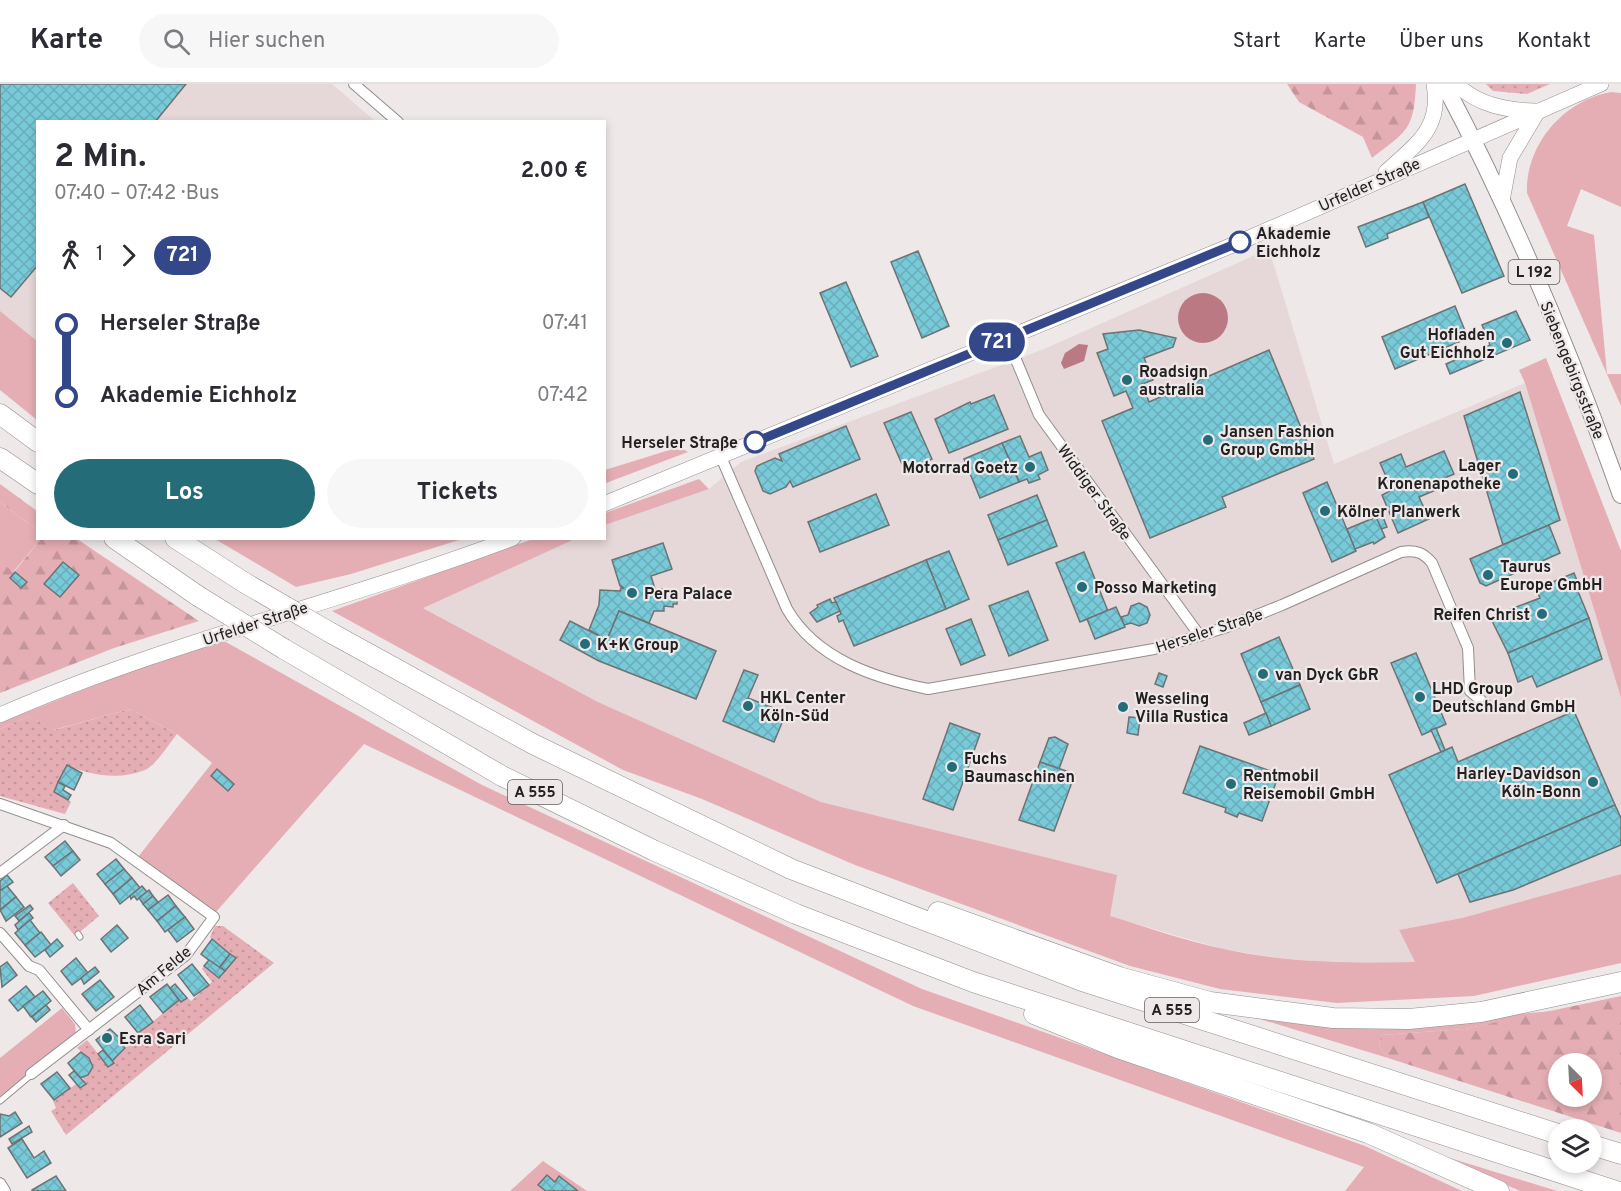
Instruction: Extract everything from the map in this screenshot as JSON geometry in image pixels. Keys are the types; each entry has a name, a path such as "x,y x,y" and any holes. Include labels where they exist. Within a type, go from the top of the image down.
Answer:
{"highway":[{"path":"0,414 36,441"},
{"path":"0,458 36,483"},
{"name":"A 555","path":"117,540 198,596 502,776 653,850 796,914 973,982 1616,1191"},
{"name":"A 555","path":"179,540 245,583 331,633 533,744 791,869 1082,981 1548,1131"},
{"path":"791,869 844,876 1109,973 1210,1002 1333,1018 1409,1019 1481,1012 1621,982"},
{"path":"973,982 1055,1023 1118,1048 1368,1133 1499,1191"},
{"path":"1602,1148 1621,1154"}],"main road":[{"path":"1378,180 1425,136 1436,110 1434,84"},
{"name":"Siebengebirgsstraße","path":"1444,84 1502,201 1564,344 1621,495"},
{"path":"1456,84 1486,103 1515,110 1538,111"},
{"name":"Urfelder Straße","path":"606,503 1240,242 1601,84"},
{"path":"1502,201 1510,158 1516,144 1538,111"},
{"name":"Urfelder Straße","path":"0,715 79,681 428,570 508,540"}],"street":[{"path":"354,84 396,120"},
{"name":"Widdiger Straße","path":"1006,338 1039,415 1200,636"},
{"name":"Herseler Straße","path":"721,457 787,609 798,628 826,654 892,682 928,689 1154,649 1200,636 1282,605 1401,552 1425,553 1432,563 1468,648 1470,691 1490,708"},
{"name":"Am Felde","path":"0,804 111,843 214,917 186,955 31,1074"},
{"path":"0,873 64,825"},
{"path":"0,933 29,966 39,970 89,1030"},
{"path":"0,1183 5,1191"}],"lane":[{"name":"Am Felde","path":"0,1101 31,1074"}],"shaded area":[{"path":"0,84 332,84 374,120 36,120 36,340 0,311"},
{"path":"1269,249 1334,464 1525,383 1621,698 1621,874 1462,918 1399,930 1415,962 1333,963 1278,958 1223,949 1109,916 1116,875 821,802 598,702 422,607 573,540 606,540 606,525 709,489 741,462 1044,349"},
{"path":"1203,293 1221,300 1228,318 1221,336 1203,343 1185,336 1178,318 1185,300"},
{"path":"1079,344 1088,345 1084,361 1064,369 1061,363 1065,353"}],"green space":[{"path":"1287,84 1416,84 1413,111 1406,128 1401,135 1372,158 1363,137 1299,102"},
{"path":"1486,84 1550,84 1527,94 1493,91"},
{"path":"1611,92 1621,93 1621,207 1581,189 1567,226 1594,235 1607,374 1621,374 1621,406 1527,193 1528,175 1533,158 1540,142 1551,128 1577,105"},
{"path":"0,311 36,340 36,419 0,390"},
{"path":"1546,358 1621,551 1621,698 1525,383 1519,370"},
{"path":"679,447 688,452 606,483 606,470"},
{"path":"699,479 709,489 606,525 606,513"},
{"path":"0,484 36,510 36,529 0,502"},
{"path":"0,502 36,529 36,540 40,540 13,572 0,562"},
{"path":"40,540 78,540 199,621 114,648 0,693 0,562 14,572"},
{"path":"217,540 459,540 351,574 296,587"},
{"path":"530,540 573,540 423,608 598,702 821,802 1117,875 1110,916 1195,942 1271,957 1319,961 1415,962 1399,930 1462,918 1621,874 1621,963 1474,996 1337,1003 1220,989 1130,966 855,865 702,799 623,770 332,611"},
{"path":"224,641 482,785 922,989 1365,1146 1462,1191 1345,1191 1364,1167 913,1006 364,744 216,912 138,857 212,763 177,734 130,709 53,730 29,716 0,729 0,723 125,673"},
{"path":"130,709 177,734 158,759 145,770 116,776 86,772 67,765 54,792 71,802 65,814 0,796 0,729 29,716 54,730"},
{"path":"73,883 99,916 75,936 48,903"},
{"path":"215,926 223,926 274,963 66,1135 51,1111 56,1108 53,1101 76,1084 80,1089 86,1084 82,1077 88,1075 94,1067 90,1058 77,1048 87,1040 109,1067 139,1033 179,1000 182,1002 187,997 191,1001 212,982 202,969 204,966 220,978 235,958 210,937"},
{"path":"1621,996 1621,1133 1602,1127 1602,1119 1578,1119 1388,1058 1379,1046 1381,1035 1465,1029"},
{"path":"62,1008 75,1024 76,1034 0,1097 0,1058"},
{"path":"1552,1011 1465,1029 1381,1035 1379,1046 1388,1058 1240,1013 1403,1024"},
{"path":"1437,1154 1557,1191 1520,1191"},
{"path":"543,1161 587,1191 510,1191"}],"building":[{"path":"0,84 186,84 157,120 36,120 36,267 11,297 0,288"},
{"path":"1465,184 1504,276 1462,293 1423,202"},
{"path":"1423,202 1429,217 1387,234 1388,238 1366,247 1358,227"},
{"path":"918,251 949,326 922,338 891,262"},
{"path":"846,282 878,356 851,367 820,293"},
{"path":"1455,306 1468,338 1395,369 1382,337"},
{"name":"Hofladen Gut Eichholz","path":"1516,311 1530,340 1450,374 1446,364 1490,345 1482,325"},
{"name":"Jansen Fashion Group GmbH","path":"1139,330 1176,338 1173,347 1144,358 1153,380 1142,384 1149,402 1269,350 1314,459 1222,497 1226,507 1150,538 1102,421 1133,408 1126,391 1114,396 1097,353 1108,349 1103,334"},
{"name":"Lager Kronenapotheke","path":"1520,392 1560,520 1503,545 1464,416"},
{"path":"994,395 1008,429 949,453 935,419 970,402 971,404"},
{"path":"911,412 932,459 905,471 884,423"},
{"path":"846,426 860,459 793,487 790,481 786,487 770,494 763,491 755,471 757,466 775,458 782,461 779,454"},
{"path":"1020,436 1029,457 1041,452 1048,470 1038,475 1040,479 1029,483 1027,479 1019,482 1002,443"},
{"path":"1002,443 1019,482 980,498 964,459"},
{"path":"1444,451 1454,474 1435,482 1438,489 1419,497 1429,519 1398,533 1382,495 1392,490 1380,463 1401,454 1406,467"},
{"name":"Kölner Planwerk","path":"1327,482 1356,551 1332,562 1303,493"},
{"path":"876,494 889,525 820,552 808,522"},
{"path":"1037,495 1047,520 998,540 988,515"},
{"path":"1381,512 1387,527 1381,529 1374,515"},
{"path":"1376,517 1385,537 1374,544 1373,542 1355,549 1347,529"},
{"path":"1047,520 1057,546 1008,565 998,540"},
{"path":"1549,525 1560,553 1486,586 1480,583 1470,559"},
{"name":"Pera Palace","path":"663,543 672,569 651,576 655,589 665,589 665,595 674,595 674,598 677,598 677,604 673,604 673,607 664,606 664,611 654,611 649,623 619,611 607,640 589,630 599,605 600,590 620,591 624,588 620,586 612,560"},
{"path":"949,551 969,599 946,609 926,560"},
{"name":"Posso Marketing","path":"1084,552 1108,611 1080,622 1056,563"},
{"path":"926,560 946,609 854,646 843,620 839,622 837,616 841,614 834,598"},
{"path":"63,562 79,575 60,597 44,584"},
{"path":"15,572 27,582 21,588 10,578"},
{"name":"Reifen Christ","path":"1574,573 1578,583 1575,584 1589,618 1508,653 1490,617 1540,598 1536,589"},
{"path":"1028,591 1048,640 1009,656 989,606"},
{"path":"830,599 832,603 836,602 840,611 817,622 810,613 818,607 817,605"},
{"path":"1139,603 1147,607 1150,615 1147,623 1139,626 1131,623 1124,625 1121,617 1128,615 1131,606"},
{"path":"1116,607 1125,627 1095,639 1087,619"},
{"path":"619,611 716,651 696,699 599,661 560,640 570,621 607,640"},
{"path":"1589,618 1602,659 1537,687 1532,676 1518,682 1508,653"},
{"path":"971,619 985,655 961,665 946,629"},
{"path":"1279,637 1300,685 1261,702 1241,654"},
{"name":"LHD Group Deutschland GmbH","path":"1416,653 1446,724 1422,735 1391,663"},
{"name":"HKL Center Köln-Süd","path":"744,670 758,675 748,698 786,713 774,742 723,721"},
{"path":"1159,673 1167,676 1163,687 1155,684"},
{"path":"1300,685 1310,709 1271,726 1261,702"},
{"path":"1574,711 1615,805 1437,883 1389,775 1452,747 1458,762"},
{"path":"1266,713 1271,726 1249,735 1244,723"},
{"path":"1129,717 1140,718 1138,735 1127,733"},
{"name":"Fuchs Baumaschinen","path":"950,723 980,734 953,810 923,799"},
{"path":"1436,728 1445,750 1441,752 1431,730"},
{"path":"1055,737 1068,744 1059,769 1040,762 1049,738"},
{"name":"Rentmobil Reisemobil GmbH","path":"1200,746 1279,774 1262,821 1239,813 1237,817 1225,812 1226,808 1183,793"},
{"path":"1040,762 1075,774 1054,831 1019,820"},
{"path":"67,765 82,773 74,790 58,782"},
{"path":"217,769 234,784 228,791 211,776"},
{"path":"58,782 65,786 63,790 71,795 68,800 54,792"},
{"path":"1615,805 1621,818 1621,845 1513,890 1470,902 1458,874"},
{"path":"65,841 73,851 53,866 45,857"},
{"path":"73,851 80,860 61,876 53,866"},
{"path":"116,859 124,869 105,884 97,874"},
{"path":"124,869 132,878 113,894 105,884"},
{"path":"7,875 13,882 0,891 0,881"},
{"path":"132,878 140,888 120,904 113,894"},
{"path":"7,886 16,897 0,910 0,891"},
{"path":"142,886 147,892 137,900 134,896 131,899 130,896"},
{"path":"149,890 153,896 143,904 139,898"},
{"path":"168,895 176,906 157,921 148,910"},
{"path":"153,896 158,902 148,910 143,904"},
{"path":"16,897 24,907 6,921 0,910"},
{"path":"30,905 33,909 19,921 15,916"},
{"path":"176,906 185,917 165,932 157,921"},
{"path":"29,913 33,918 18,930 15,925"},
{"path":"185,917 194,929 177,942 168,930"},
{"path":"30,920 40,933 25,945 15,933"},
{"path":"117,925 128,938 111,952 101,939"},
{"path":"41,932 51,945 35,957 25,945"},
{"path":"57,939 63,946 50,957 45,950"},
{"path":"212,939 230,954 219,968 201,954"},
{"path":"230,954 236,958 225,971 220,967"},
{"path":"76,958 88,973 72,985 61,971"},
{"path":"209,960 225,971 219,978 204,966"},
{"path":"7,962 17,975 2,987 0,967"},
{"path":"192,964 209,985 194,996 178,975"},
{"path":"95,967 99,972 84,984 81,978"},
{"path":"100,980 114,997 96,1011 82,994"},
{"path":"167,984 179,1000 163,1013 150,997"},
{"path":"175,984 187,998 181,1002 170,988"},
{"path":"26,986 35,997 18,1011 9,1000"},
{"path":"43,991 51,1001 31,1017 23,1006"},
{"path":"46,1005 50,1010 36,1022 32,1017"},
{"path":"140,1005 153,1022 138,1033 125,1017"},
{"path":"110,1029 123,1041 121,1042 125,1048 112,1061 96,1040"},
{"path":"103,1050 114,1063 108,1067 98,1054"},
{"path":"81,1052 89,1058 93,1067 88,1075 80,1078 68,1063"},
{"path":"74,1071 86,1084 80,1088 69,1075"},
{"path":"57,1072 70,1088 54,1100 41,1084"},
{"path":"15,1112 22,1123 0,1137 0,1114 9,1116"},
{"path":"29,1126 32,1132 12,1144 9,1139"},
{"path":"22,1139 34,1158 44,1151 51,1163 27,1178 8,1148"},
{"path":"547,1175 555,1182 559,1176 578,1191 546,1191 538,1185"},
{"path":"56,1176 66,1191 32,1191 32,1190"}],"bus line":[{"name":"721","path":"755,442 1240,242"}],"place":[{"name":"Akademie Eichholz","path":"1240,242"},
{"name":"Hofladen Gut Eichholz","path":"1507,343"},
{"name":"Roadsign australia","path":"1127,380"},
{"name":"Jansen Fashion Group GmbH","path":"1208,440"},
{"name":"Herseler Straße","path":"755,442"},
{"name":"Motorrad Goetz","path":"1030,467"},
{"name":"Lager Kronenapotheke","path":"1513,474"},
{"name":"Kölner Planwerk","path":"1325,511"},
{"name":"Taurus Europe GmbH","path":"1488,575"},
{"name":"Posso Marketing","path":"1082,587"},
{"name":"Pera Palace","path":"632,593"},
{"name":"Reifen Christ","path":"1542,614"},
{"name":"K+K Group","path":"585,644"},
{"name":"van Dyck GbR","path":"1263,674"},
{"name":"LHD Group Deutschland GmbH","path":"1420,697"},
{"name":"HKL Center Köln-Süd","path":"748,706"},
{"name":"Wesseling Villa Rustica","path":"1123,707"},
{"name":"Fuchs Baumaschinen","path":"952,767"},
{"name":"Harley-Davidson Köln-Bonn","path":"1593,782"},
{"name":"Rentmobil Reisemobil GmbH","path":"1231,784"},
{"name":"Esra Sari","path":"107,1038"}]}
